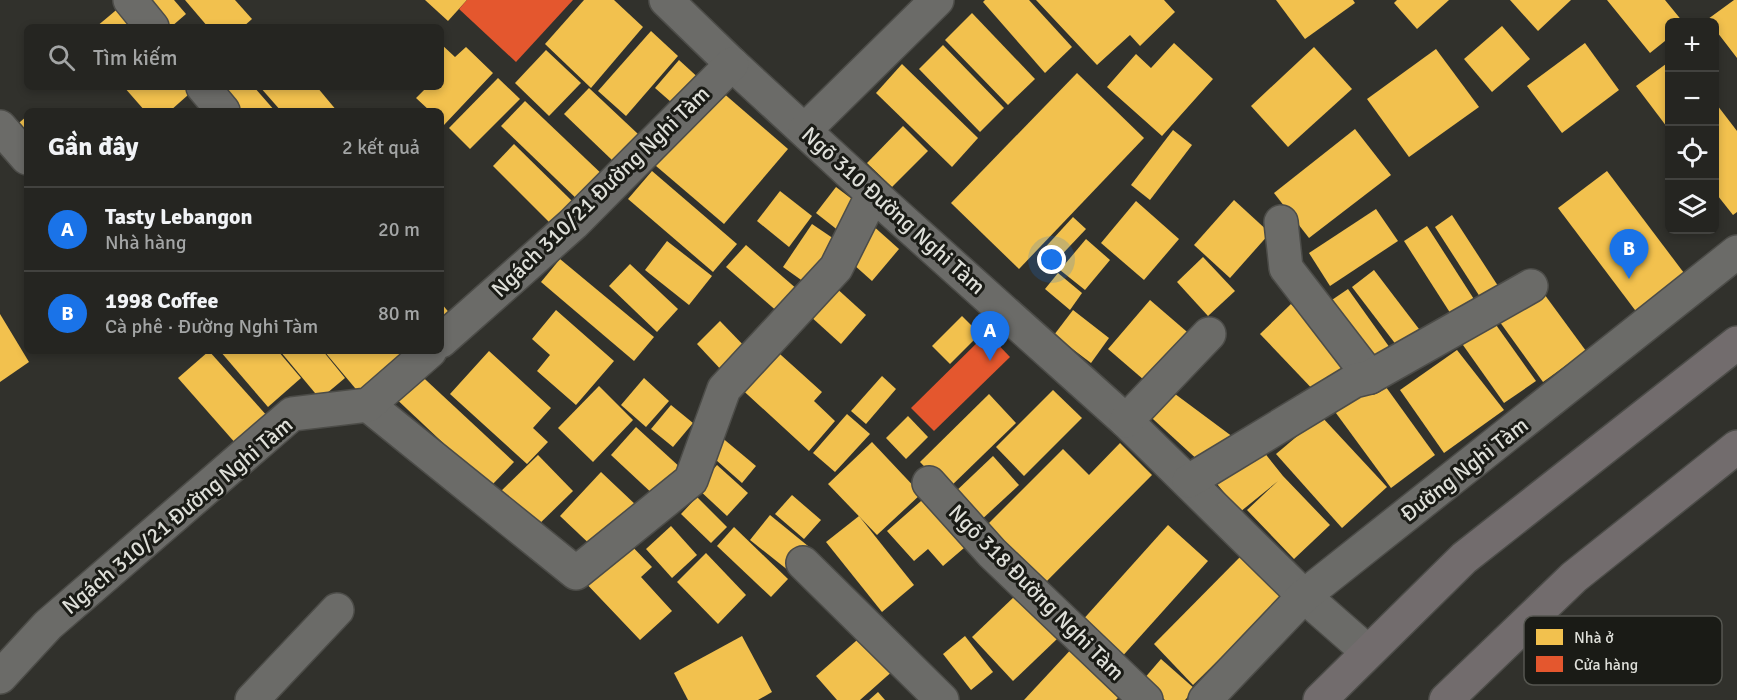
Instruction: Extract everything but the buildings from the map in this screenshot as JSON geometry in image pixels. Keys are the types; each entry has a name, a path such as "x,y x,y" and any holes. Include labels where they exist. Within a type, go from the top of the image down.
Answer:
{"main road":[{"path":"1320,700 1464,558 1737,344"},
{"path":"1533,616 1574,577 1737,447"},
{"path":"1446,700 1524,625"}],"street":[{"path":"130,0 150,24"},
{"name":"Ngõ 310 Đường Nghi Tàm","path":"666,0 873,194 1126,421 1304,596 1368,652"},
{"path":"805,130 937,0"},
{"name":"Ngách 310/21 Đường Nghi Tàm","path":"444,338 573,224 732,63"},
{"path":"206,90 220,108"},
{"path":"0,128 24,155"},
{"path":"427,354 368,405 576,573 691,480 724,389 836,268 873,194"},
{"path":"1281,222 1286,268 1370,377"},
{"name":"Đường Nghi Tàm","path":"1205,700 1304,596 1737,252"},
{"path":"1189,482 1354,381 1370,377 1531,286"},
{"path":"1126,421 1209,334"},
{"name":"Ngách 310/21 Đường Nghi Tàm","path":"0,676 48,625 292,414 368,405"},
{"name":"Ngõ 318 Đường Nghi Tàm","path":"929,483 992,553 1146,700"},
{"path":"803,562 942,700"},
{"path":"252,700 337,610"}],"place":[{"name":"1998 Coffee","path":"1629,279"},
{"name":"Tasty Lebangon","path":"990,361"}]}
